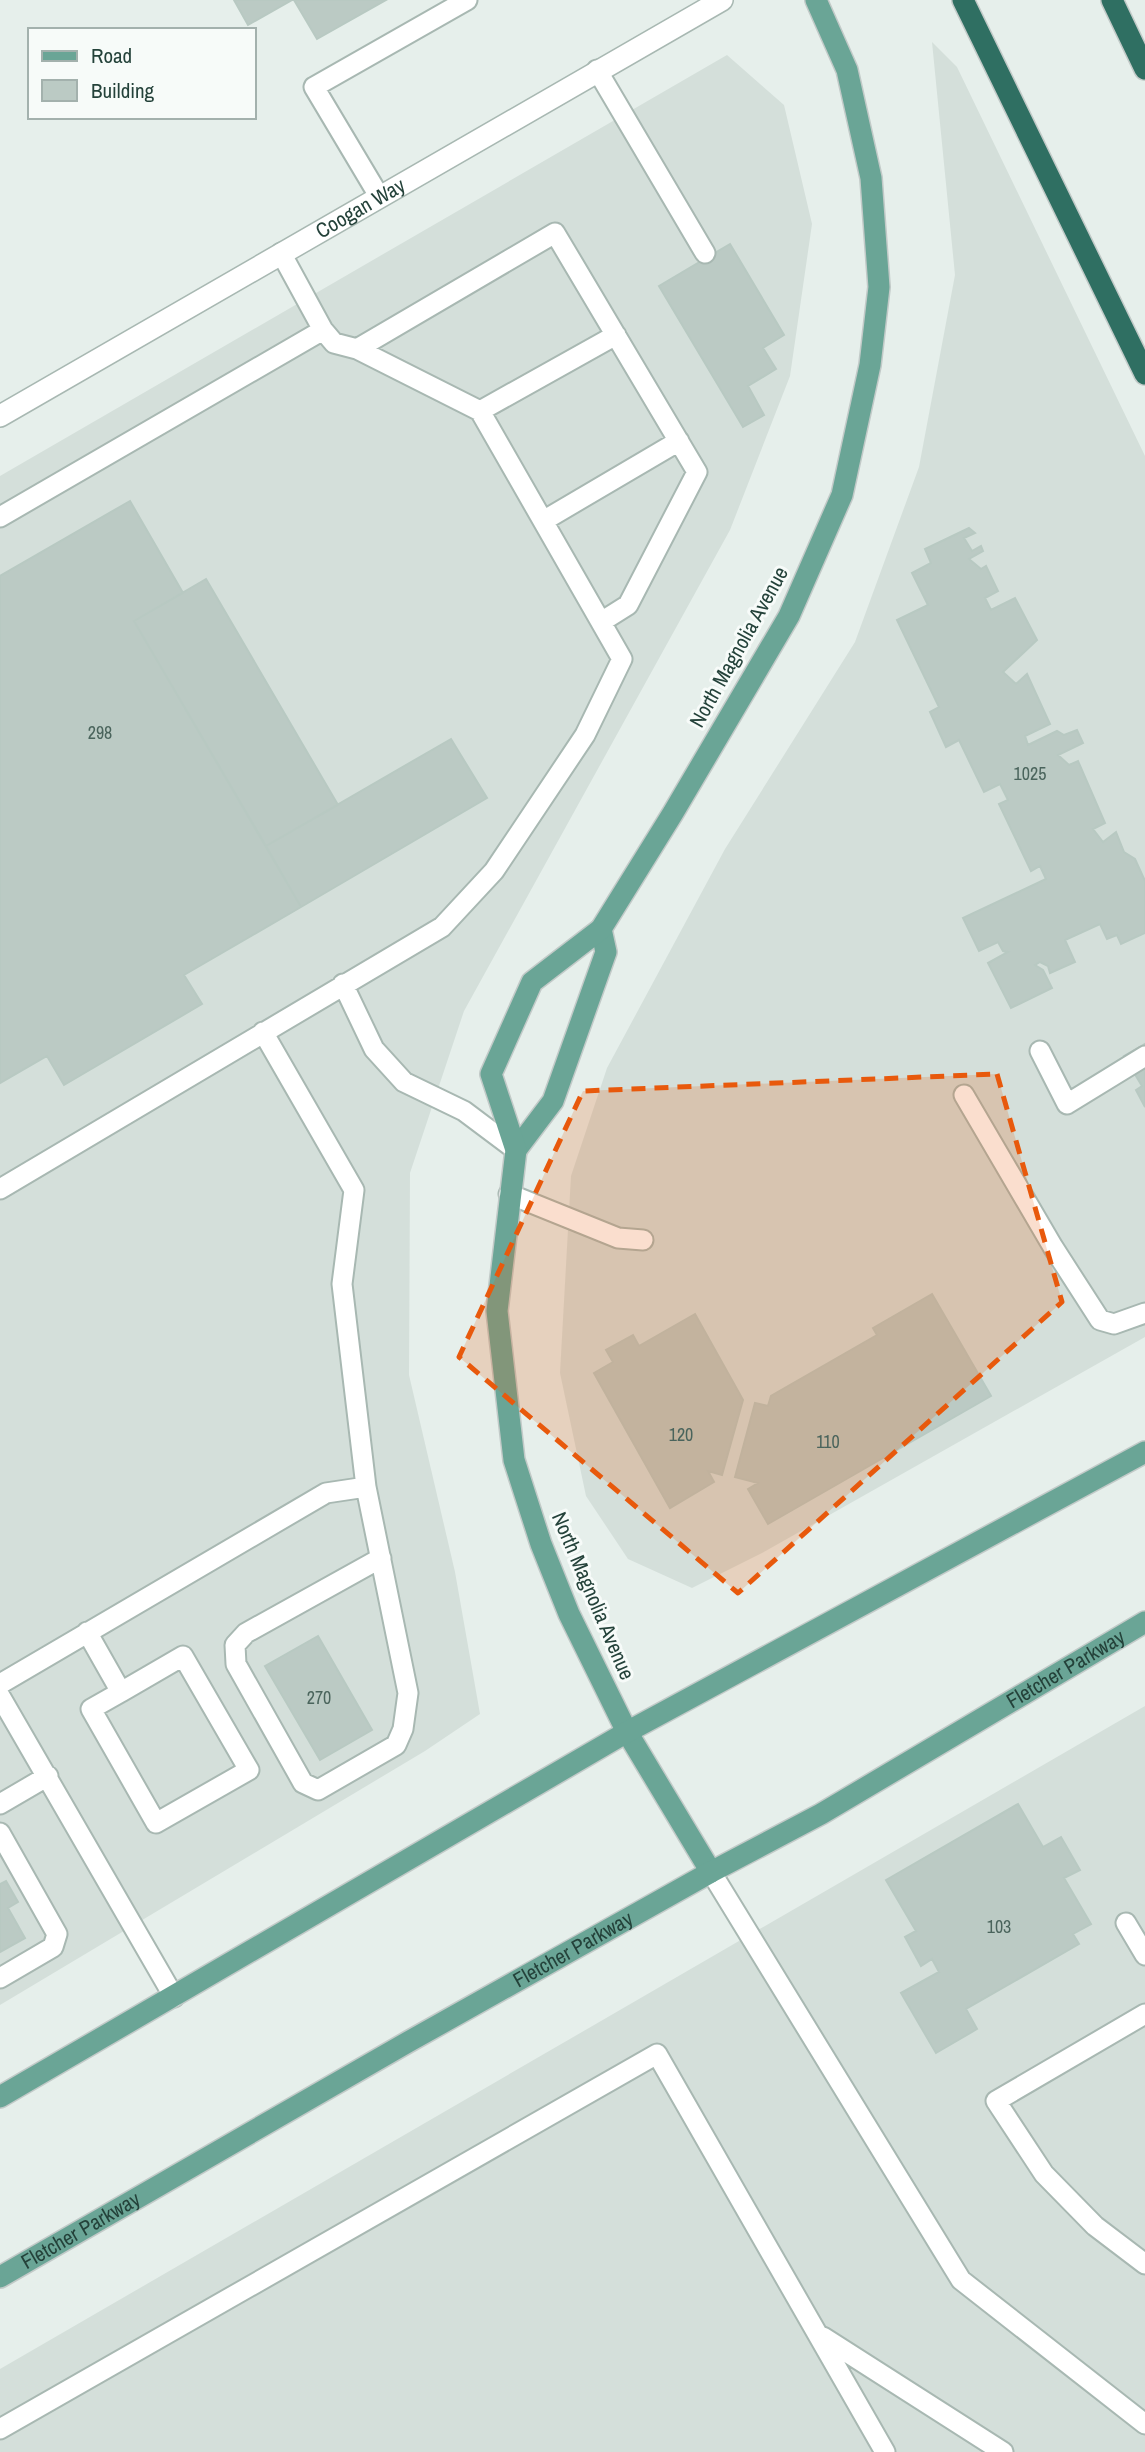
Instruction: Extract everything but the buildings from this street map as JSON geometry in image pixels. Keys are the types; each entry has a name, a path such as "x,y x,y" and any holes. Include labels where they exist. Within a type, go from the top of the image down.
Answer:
{"highway":[{"path":"963,0 1145,374"},
{"path":"1112,0 1145,69"}],"main road":[{"name":"North Magnolia Avenue","path":"711,1871 626,1732 565,1603 541,1544 514,1460 497,1311 516,1150 491,1074 532,982 601,929 789,616 842,495 870,365 879,287 871,178 847,70 816,0"},
{"name":"North Magnolia Avenue","path":"516,1150 553,1101 606,952 601,929"},
{"path":"0,2097 626,1732 1145,1452"},
{"name":"Fletcher Parkway","path":"0,2277 711,1871 821,1814 1145,1622"}],"street":[{"name":"Coogan Way","path":"0,416 722,0"}],"lane":[{"path":"379,196 314,87 467,0"},
{"path":"597,70 705,253"},
{"path":"357,349 555,233 697,472 628,605 601,622"},
{"path":"0,1189 442,927 494,872 585,735 622,659 480,411 357,349 334,343 323,330 281,253"},
{"path":"0,517 323,330"},
{"path":"480,411 616,335"},
{"path":"543,521 678,441"},
{"path":"343,984 374,1049 404,1082 464,1111 516,1150"},
{"path":"263,1032 354,1190 342,1284 366,1487 381,1558 408,1693 403,1729 396,1745 318,1790 303,1783 236,1664 235,1645 246,1633 381,1558"},
{"path":"1040,1051 1067,1104 1145,1056"},
{"path":"964,1095 1053,1247 1100,1320 1114,1324 1145,1313"},
{"path":"509,1195 618,1238 643,1240"},
{"path":"0,1684 326,1493 366,1487"},
{"path":"88,1632 121,1692"},
{"path":"183,1656 249,1770 156,1823 91,1709 121,1692 183,1656"},
{"path":"0,1696 174,1997"},
{"path":"0,1804 48,1776"},
{"path":"0,1833 57,1934 53,1947 0,1978"},
{"path":"711,1871 961,2280 1145,2424"},
{"path":"1126,1923 1145,1955"},
{"path":"1145,2014 996,2101 1044,2174 1095,2226 1145,2264"},
{"path":"0,2429 657,2054 885,2452"},
{"path":"819,2335 1003,2452"}],"highlighted area":[{"path":"997,1074 1062,1302 738,1593 459,1357 583,1091"}],"shaded area":[{"path":"932,42 957,67 1145,456 1145,1337 762,1553 692,1588 628,1559 586,1496 560,1373 571,1176 607,1068 725,849 855,642 919,467 955,275"},
{"path":"727,55 784,105 812,224 790,376 730,530 464,1011 410,1173 409,1375 455,1572 480,1714 425,1751 0,2005 0,476"},
{"path":"1145,1706 1145,2452 0,2452 0,2369"}]}
